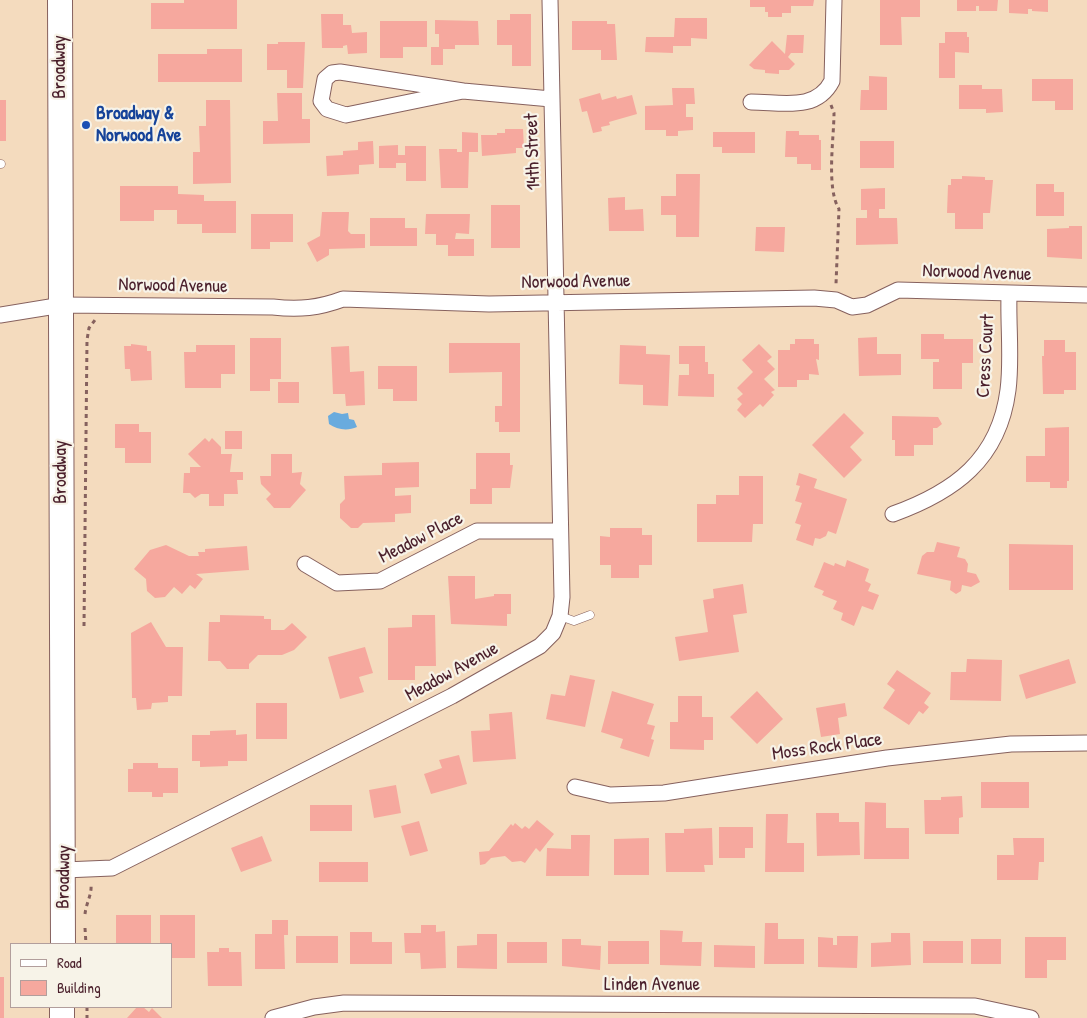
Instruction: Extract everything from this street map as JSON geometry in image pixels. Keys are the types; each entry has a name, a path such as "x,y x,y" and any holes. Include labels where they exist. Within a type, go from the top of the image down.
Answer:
{"main road":[{"name":"Broadway","path":"60,0 63,943"}],"street":[{"name":"14th Street","path":"550,0 556,302"},
{"path":"751,102 812,102 826,93 832,81 834,0"},
{"path":"463,91 346,116 327,109 321,101 325,79 332,73 340,72 463,91 551,99"},
{"name":"Norwood Avenue","path":"0,315 62,305 300,310 321,307 343,299 489,304 814,298 836,300 852,307 867,305 898,290 1008,295 1087,295"},
{"name":"Cress Court","path":"893,514 927,502 951,488 974,467 990,444 1002,418 1008,390 1008,295"},
{"name":"Meadow Avenue","path":"64,870 112,868 452,696 540,646 552,633 560,616 562,597 556,302"},
{"name":"Meadow Place","path":"305,564 337,583 380,581 477,531 560,531"},
{"name":"Moss Rock Place","path":"575,787 610,795 664,793 887,758 1011,744 1087,743"},
{"name":"Linden Avenue","path":"282,1016 344,1003 432,1010 629,1012 827,1012 974,1006 1031,1018"}],"lane":[{"path":"560,616 574,621 590,615"}],"path":[{"path":"826,93 834,113 833,186 835,203 839,210 836,300"},
{"path":"84,636 87,340 89,328 96,320"},
{"path":"86,943 85,914 87,901 92,892 88,870"}],"water":[{"path":"334,412 348,413 349,419 354,420 357,427 350,429 335,428 329,424 328,416"}],"building":[{"path":"184,0 237,0 237,29 151,29 151,3 184,3"},
{"path":"750,0 814,0 813,6 791,6 791,13 782,13 782,17 768,17 765,7 750,7"},
{"path":"880,0 920,0 920,17 901,17 902,45 880,45"},
{"path":"957,0 998,0 997,11 979,11 979,6 976,6 976,11 957,11"},
{"path":"1009,0 1048,0 1048,12 1028,9 1028,14 1009,13"},
{"path":"321,14 343,14 343,25 351,25 352,33 367,32 367,53 348,54 347,45 343,46 343,48 322,48"},
{"path":"510,14 531,14 531,66 512,66 512,45 497,45 497,20 510,20"},
{"path":"675,18 707,18 707,39 691,38 691,46 673,46 673,53 645,52 646,37 674,37"},
{"path":"435,20 478,21 479,45 455,45 455,49 443,49 443,65 431,65 431,47 439,47 439,34 435,34"},
{"path":"380,21 427,21 427,47 403,47 403,58 380,58"},
{"path":"572,21 607,21 607,24 615,24 617,60 601,60 601,50 572,50"},
{"path":"945,32 967,32 967,37 969,37 969,53 955,52 955,78 939,78 939,43 945,43"},
{"path":"787,35 804,35 803,53 791,53 788,57 795,64 789,70 779,70 779,74 765,73 765,70 754,69 749,65 772,41 785,54"},
{"path":"278,42 305,42 303,88 287,88 287,70 267,70 267,44 278,44"},
{"path":"207,49 242,49 242,82 158,82 158,54 207,54"},
{"path":"869,76 887,77 887,110 860,110 861,90 869,90"},
{"path":"1032,79 1073,79 1073,110 1055,110 1055,101 1032,101"},
{"path":"959,85 982,85 982,89 1002,89 1003,112 986,113 986,109 959,109"},
{"path":"672,88 694,88 695,104 686,104 686,117 693,117 693,130 678,131 678,136 666,136 666,130 645,130 645,106 673,105"},
{"path":"277,93 302,93 302,119 310,119 310,143 263,144 263,121 278,121"},
{"path":"600,93 602,100 616,96 617,99 632,95 637,114 609,122 610,125 601,127 602,131 593,133 587,111 582,112 579,99"},
{"path":"0,100 6,100 6,141 0,141"},
{"path":"206,100 230,100 231,183 193,184 193,152 200,152 199,126 206,126"},
{"path":"505,129 523,129 524,148 516,148 516,153 482,156 481,135 505,133"},
{"path":"786,131 799,131 799,135 819,135 819,140 821,140 821,170 811,170 811,164 797,164 797,157 785,157"},
{"path":"462,132 478,133 478,152 469,152 468,188 441,188 439,149 457,149 457,152 462,152"},
{"path":"713,132 755,132 755,153 722,153 722,147 713,147"},
{"path":"373,141 374,164 359,165 359,174 327,176 326,156 343,155 343,151 358,150 358,142"},
{"path":"860,141 894,141 894,168 860,168"},
{"path":"398,145 398,155 405,155 405,146 426,146 426,181 406,181 406,163 396,163 396,168 379,168 379,146"},
{"path":"676,174 700,174 699,237 676,237 676,215 661,215 661,196 676,196"},
{"path":"962,176 985,177 985,180 993,180 990,213 983,213 983,229 955,229 955,213 947,213 948,185 951,185 951,179 962,179"},
{"path":"1036,184 1054,184 1054,192 1064,192 1064,216 1036,216"},
{"path":"120,186 178,186 178,194 204,195 204,201 236,201 236,233 202,233 202,224 177,224 177,210 154,210 154,221 120,221"},
{"path":"885,188 885,209 879,209 879,218 897,218 898,244 856,245 856,218 867,218 867,210 861,210 861,189"},
{"path":"625,197 625,210 643,209 644,231 609,231 608,198"},
{"path":"491,205 520,205 520,248 491,248"},
{"path":"322,212 349,212 348,231 351,234 365,234 365,248 329,249 329,255 317,262 307,243 320,236"},
{"path":"251,214 293,214 293,242 270,242 270,249 251,249"},
{"path":"426,214 470,214 469,234 456,233 455,239 474,239 474,256 448,256 448,245 436,245 436,234 425,234"},
{"path":"370,218 405,218 405,228 417,228 417,246 370,246"},
{"path":"1069,226 1082,226 1082,259 1047,257 1047,229 1069,228"},
{"path":"756,227 785,227 784,252 755,251"},
{"path":"921,334 944,334 944,339 973,339 973,363 962,363 962,389 933,389 933,362 939,362 939,359 921,359"},
{"path":"877,337 877,354 901,354 901,375 859,376 858,338"},
{"path":"250,338 281,338 281,379 270,379 270,391 250,391"},
{"path":"795,339 814,339 814,344 819,344 819,360 816,359 819,375 809,374 809,380 797,380 797,387 778,387 778,350 790,350 790,344 795,344"},
{"path":"1044,340 1065,340 1065,352 1076,352 1076,390 1064,390 1064,394 1043,394 1042,356 1044,356"},
{"path":"449,343 520,343 520,432 499,432 499,422 495,422 495,406 502,406 502,372 449,373"},
{"path":"131,344 147,346 147,351 151,351 152,380 131,381 130,369 125,369 124,346 131,346"},
{"path":"759,344 772,357 767,361 775,369 764,379 775,390 771,392 774,395 763,407 760,404 745,418 737,410 742,404 737,399 743,394 737,388 753,372 742,360"},
{"path":"196,345 235,345 235,374 221,374 221,388 185,388 184,352 196,352"},
{"path":"620,345 646,346 646,354 670,355 668,406 643,405 643,385 619,384"},
{"path":"349,346 350,372 364,371 365,405 346,406 345,394 333,394 331,347"},
{"path":"679,346 705,346 705,362 708,362 708,374 714,374 714,397 678,396 679,375 689,375 689,364 679,364"},
{"path":"378,366 417,366 417,401 393,401 393,389 378,389"},
{"path":"278,382 299,382 299,403 278,403"},
{"path":"844,413 864,433 850,447 862,460 844,478 812,445"},
{"path":"892,416 938,417 942,424 937,428 933,428 933,445 914,445 914,456 895,456 895,440 892,440"},
{"path":"115,424 139,424 139,432 151,432 151,463 125,463 125,448 115,448"},
{"path":"1069,427 1069,481 1067,481 1067,488 1050,488 1050,482 1026,482 1026,456 1045,456 1045,428"},
{"path":"225,431 242,431 242,449 225,449"},
{"path":"205,438 209,442 212,438 221,447 221,454 232,454 230,472 243,472 243,480 237,480 238,494 224,494 224,506 209,506 209,494 201,494 195,498 190,493 183,493 184,473 190,473 190,467 201,467 188,454"},
{"path":"476,453 510,453 510,465 513,465 510,488 492,488 492,504 470,504 470,489 476,489"},
{"path":"271,454 292,454 292,473 302,472 300,484 306,490 290,508 274,508 266,499 271,494 261,484 260,476 271,476"},
{"path":"419,462 419,487 395,488 395,496 411,495 411,513 395,514 395,522 363,523 358,528 351,528 340,518 340,504 345,499 344,476 382,475 382,463"},
{"path":"799,473 817,479 814,488 847,499 836,534 828,531 826,536 820,539 815,538 813,546 796,540 801,525 795,523 802,503 795,501 800,486 796,485"},
{"path":"739,476 763,476 763,524 753,524 752,542 697,542 697,504 716,504 716,495 739,495"},
{"path":"610,528 642,528 642,535 652,535 652,565 639,565 639,578 611,578 611,565 600,565 600,536 610,537"},
{"path":"937,542 960,547 957,557 965,559 968,564 967,572 976,574 980,582 971,587 962,585 961,591 956,594 950,590 951,581 917,574 922,556 927,552 934,552"},
{"path":"1009,544 1073,545 1073,590 1009,590"},
{"path":"166,545 189,556 199,556 198,552 205,552 205,549 247,546 249,570 196,574 203,579 195,589 190,585 182,594 174,587 165,597 155,598 147,591 146,579 134,569 150,550"},
{"path":"847,560 869,569 865,581 871,584 868,591 879,595 873,610 862,606 854,626 841,620 843,613 833,609 837,601 822,595 824,591 814,587 824,562 834,566 835,563 845,567"},
{"path":"448,576 475,576 475,599 494,596 494,594 511,594 511,614 507,614 507,626 451,624"},
{"path":"743,584 747,613 733,615 739,652 679,661 675,637 708,632 703,600 714,598 713,589"},
{"path":"220,615 264,616 264,619 271,619 271,630 284,630 292,623 307,637 294,650 282,655 258,655 249,664 249,669 227,669 220,661 208,661 209,622 220,622"},
{"path":"412,615 435,615 436,666 415,666 415,680 388,680 388,628 412,627"},
{"path":"151,622 166,647 183,647 182,696 168,696 168,702 152,703 151,709 137,710 136,698 132,698 131,633"},
{"path":"365,647 373,673 359,677 364,692 340,699 328,657"},
{"path":"967,659 1002,660 1001,701 950,700 951,672 966,672"},
{"path":"1069,659 1076,683 1026,699 1019,675"},
{"path":"897,670 931,693 924,703 929,707 923,714 919,711 909,725 883,708 895,690 887,684"},
{"path":"570,675 595,680 585,727 546,719 551,694 565,696"},
{"path":"612,691 654,704 647,724 655,726 651,739 654,740 649,757 620,748 623,739 601,732"},
{"path":"757,691 783,719 757,744 730,717"},
{"path":"678,696 702,696 702,717 713,717 713,740 704,740 704,750 670,749 670,722 678,722"},
{"path":"256,703 287,703 287,739 256,739"},
{"path":"845,703 847,716 838,718 840,734 821,737 816,708"},
{"path":"512,712 516,759 473,762 471,731 490,730 489,714"},
{"path":"236,730 236,735 247,734 247,761 228,761 228,766 200,767 200,761 192,761 192,735 210,735 210,731"},
{"path":"459,755 467,784 431,794 424,774 442,768 439,760"},
{"path":"133,763 158,763 158,768 178,768 178,793 163,793 163,797 152,797 152,792 128,792 128,769 133,769"},
{"path":"981,782 1029,782 1029,808 981,808"},
{"path":"396,785 401,813 374,818 369,790"},
{"path":"962,796 963,817 959,818 959,834 925,834 924,800 941,800 941,797"},
{"path":"865,802 886,803 886,828 909,828 909,859 864,859"},
{"path":"310,805 352,805 352,831 310,831"},
{"path":"816,813 839,813 839,822 859,822 860,855 817,856"},
{"path":"766,814 788,814 787,843 804,843 804,872 765,872"},
{"path":"537,820 554,834 540,852 536,848 525,863 521,861 512,862 505,856 491,858 485,864 480,865 479,852 489,851 511,824 513,826 515,823 522,829 525,826 529,829"},
{"path":"419,821 428,851 410,856 401,826"},
{"path":"719,827 753,827 753,848 745,848 745,858 719,858"},
{"path":"712,828 713,865 704,865 705,872 666,872 665,833 684,833 684,829"},
{"path":"571,835 590,835 589,876 546,876 547,848 571,849"},
{"path":"262,836 272,861 241,872 231,848"},
{"path":"649,838 649,875 614,875 614,839"},
{"path":"1013,838 1044,838 1044,862 1039,862 1038,880 997,880 997,855 1014,855"},
{"path":"319,862 368,862 368,882 319,882"},
{"path":"116,915 151,915 151,943 116,943"},
{"path":"160,915 195,915 195,958 172,958 172,943 160,943"},
{"path":"272,920 288,920 288,935 284,935 285,969 255,969 255,934 272,934"},
{"path":"765,923 778,923 778,939 804,939 804,964 764,964"},
{"path":"421,925 436,925 436,932 445,931 446,968 421,969 420,953 405,953 404,933 421,933"},
{"path":"660,930 683,931 682,942 702,942 701,966 660,965"},
{"path":"350,932 372,932 372,942 392,942 392,964 350,964"},
{"path":"891,933 910,933 911,965 871,967 871,943 891,942"},
{"path":"477,934 497,934 497,969 457,968 457,946 477,945"},
{"path":"296,936 338,936 338,963 296,963"},
{"path":"837,936 858,936 857,968 818,967 818,937 833,938 833,945 837,945"},
{"path":"1025,937 1066,937 1066,960 1047,960 1047,978 1025,978"},
{"path":"562,939 581,939 581,945 601,946 600,970 562,966"},
{"path":"971,939 1001,939 1001,964 971,964"},
{"path":"608,941 649,941 649,964 608,964"},
{"path":"923,941 963,941 963,963 923,963"},
{"path":"507,942 547,942 547,963 507,963"},
{"path":"714,945 755,946 755,968 714,967"},
{"path":"219,948 229,948 229,952 241,952 242,986 208,986 207,952 219,952"},
{"path":"0,977 4,977 4,1018 0,1018"},
{"path":"136,1008 144,1008 149,1012 152,1008 162,1018 127,1018"}],"place":[{"name":"Broadway & Norwood Ave","path":"86,125"}]}
